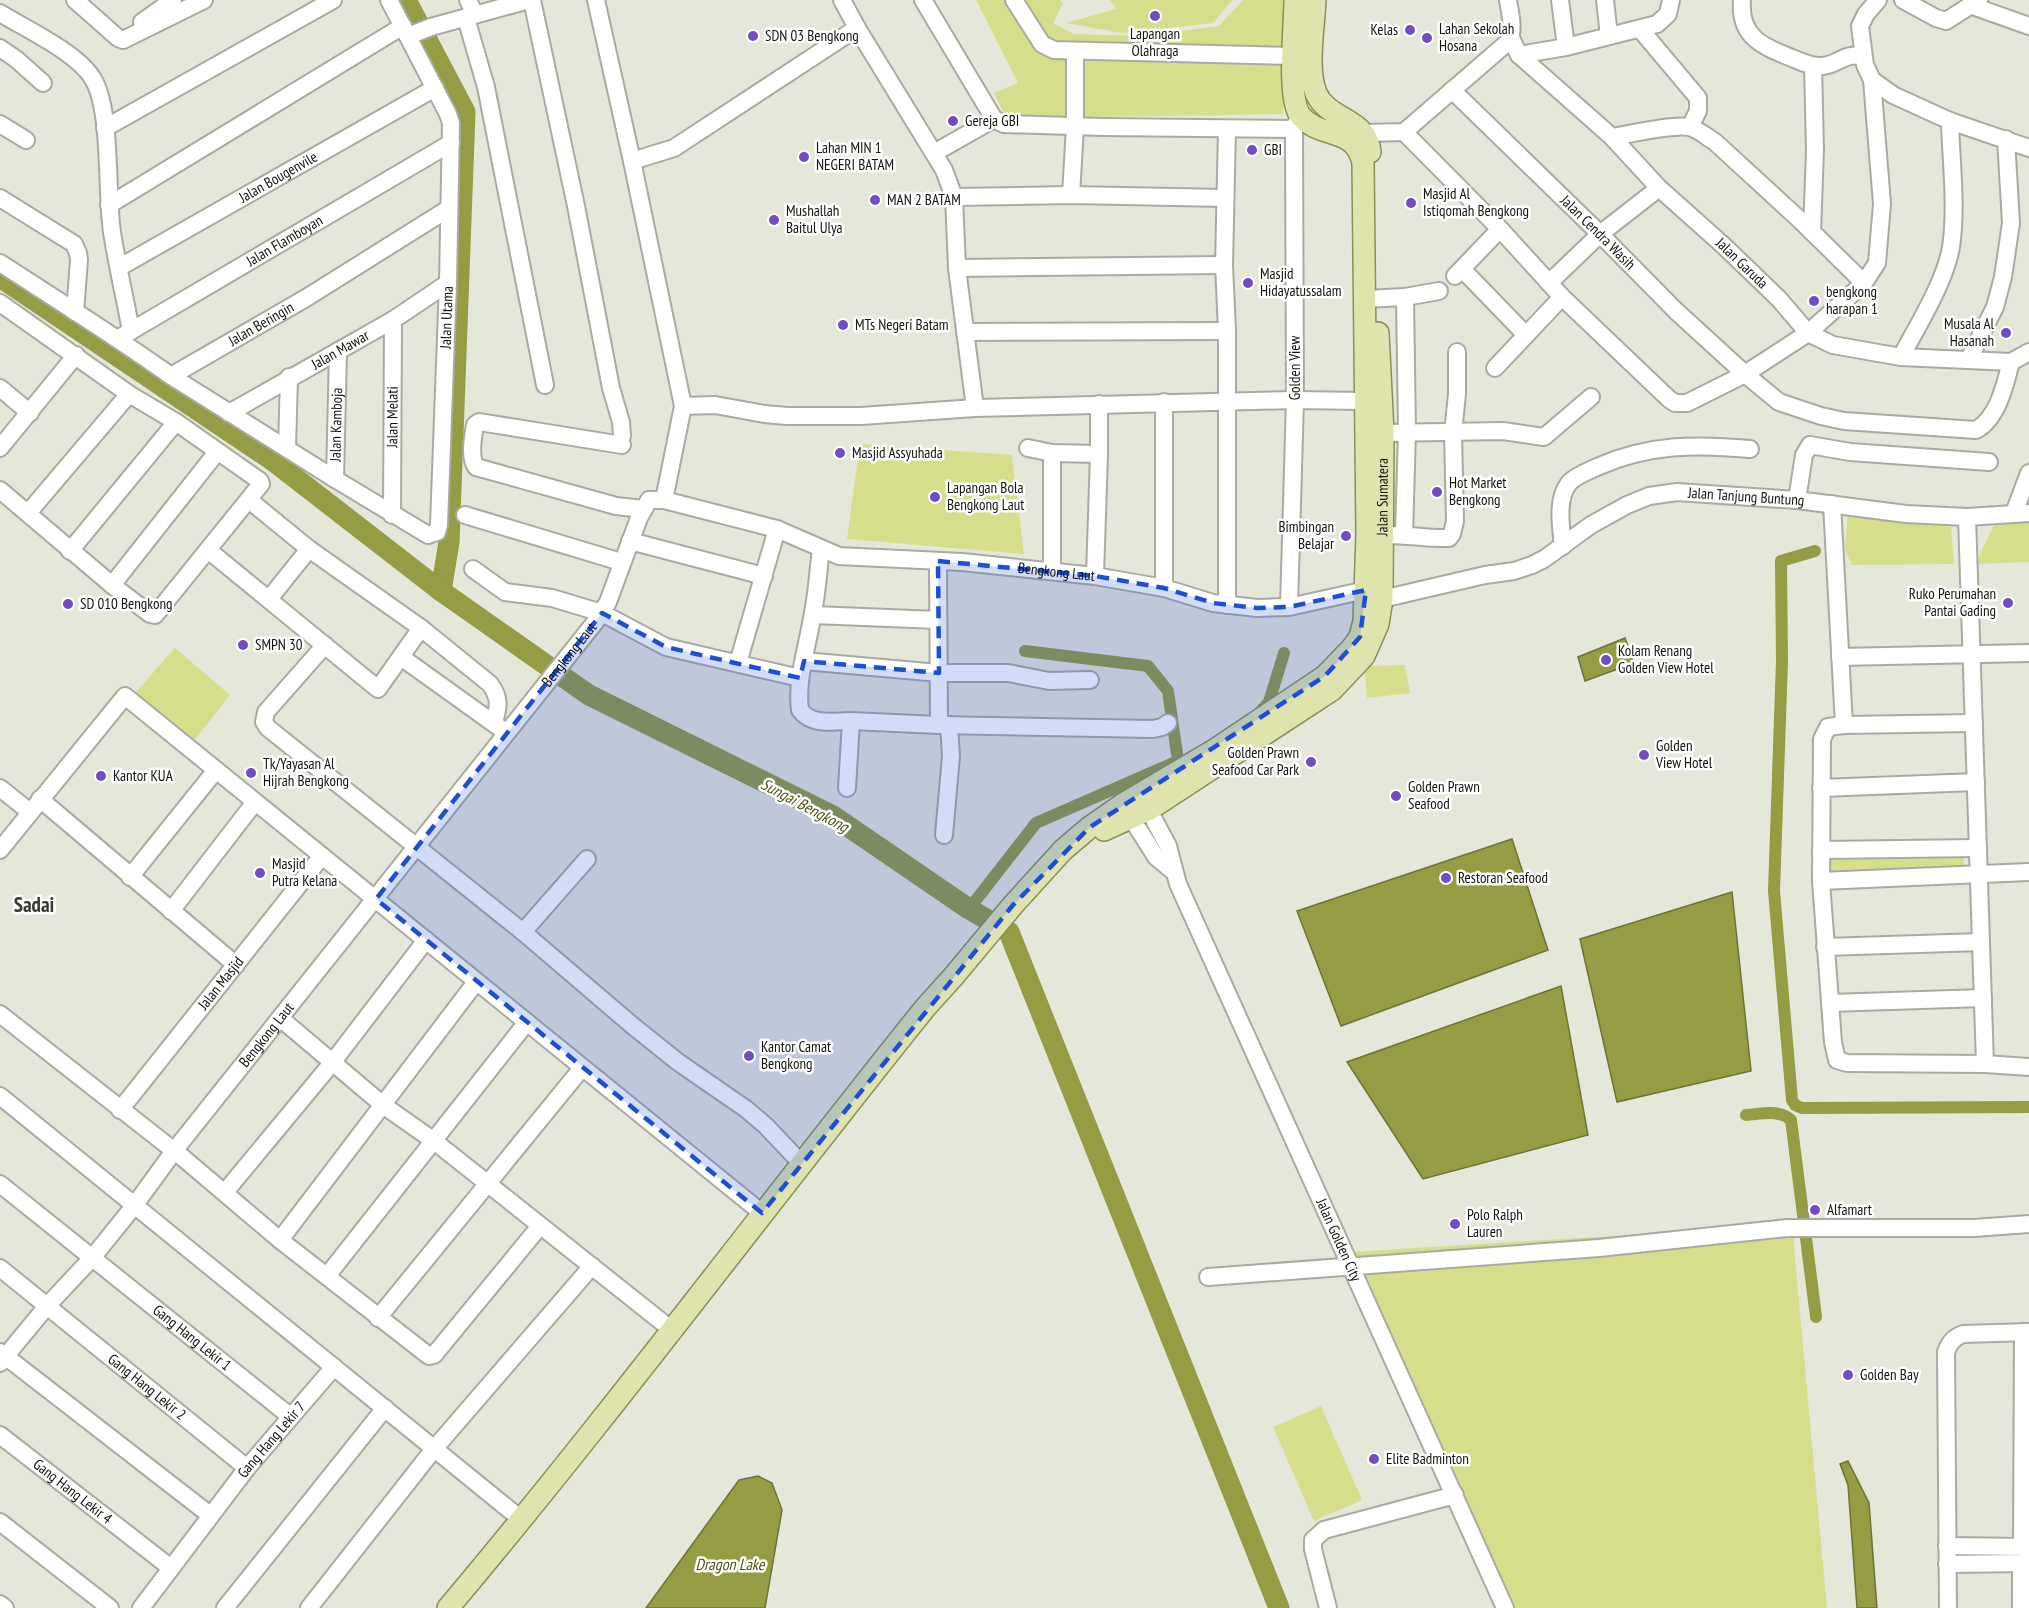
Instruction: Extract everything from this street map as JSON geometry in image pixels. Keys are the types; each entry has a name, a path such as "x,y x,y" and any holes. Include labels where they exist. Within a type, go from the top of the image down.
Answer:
{"main road":[{"path":"1295,0 1294,100 1297,122"},
{"path":"1316,0 1311,60 1316,93 1326,107 1364,133"},
{"name":"Jalan Sumatera","path":"1297,122 1313,125 1356,144 1363,163 1371,299 1383,433 1383,535 1374,595"},
{"name":"Jalan Sumatera","path":"448,1608 522,1520 925,1008 1063,850 1332,690 1364,656 1378,624 1374,595 1364,401 1371,299 1369,142 1364,133"}],"street":[{"path":"75,0 122,39"},
{"path":"122,39 174,0"},
{"path":"122,39 171,18 204,0"},
{"path":"105,128 333,0"},
{"name":"Jalan Utama","path":"335,479 428,535 437,532 448,283 450,118 435,88 414,30 389,0"},
{"path":"468,0 545,385"},
{"path":"109,205 414,30 531,0 576,206 611,388 621,422 622,440 479,423 474,433 472,459 476,467 616,506 643,509 649,500 664,500 683,406 596,0"},
{"path":"842,0 944,170 954,196 957,268 975,408"},
{"path":"922,0 994,119 1004,124 1227,129 1297,122"},
{"path":"1014,0 1042,44 1054,50 1294,56"},
{"path":"1364,133 1404,132 1511,38 1508,0"},
{"path":"1560,0 1566,47"},
{"path":"1605,0 1609,36"},
{"path":"1519,55 1566,47 1657,24 1668,14 1671,0"},
{"path":"1742,0 1741,13 1744,23 1749,33 1761,45 1812,66 1826,66 1851,54 1863,56"},
{"path":"1404,132 1500,229 1562,297 1676,403 1687,403 1746,374 1808,333 1864,283 1877,263 1882,204 1872,80 1864,65 1860,26 1878,0"},
{"path":"1903,0 1946,21 1975,3 2029,26"},
{"path":"0,14 62,50 84,68 92,77 97,88 105,128 109,205 120,267 125,334"},
{"path":"632,161 675,148 857,28"},
{"path":"1640,29 1698,98 1698,111 1690,127"},
{"name":"Jalan Garuda","path":"1511,38 1519,55 1612,137 1659,189 1779,299 1808,333 1833,345 1901,357 2011,362"},
{"path":"0,48 43,83"},
{"path":"1071,195 1075,127 1075,51"},
{"path":"1812,66 1815,150 1812,232"},
{"path":"1872,80 1893,95 1950,121 2029,148"},
{"name":"Jalan Bougenvile","path":"120,267 435,88"},
{"name":"Jalan Cendra Wasih","path":"1452,90 1676,311 1779,402 1844,421 1976,430 1985,423 1999,399 2011,362"},
{"path":"934,153 994,119"},
{"path":"1901,357 1924,315 1947,262 1951,246 1953,207 1950,121"},
{"name":"Golden View","path":"1289,607 1295,400 1297,122"},
{"path":"0,124 26,140"},
{"path":"1612,137 1690,127 1715,142 1864,283"},
{"path":"1227,129 1224,265 1227,330 1225,402 1227,605"},
{"path":"1969,359 1995,307 2003,277 2011,223 2006,139"},
{"name":"Jalan Flamboyan","path":"125,334 451,143"},
{"path":"1549,283 1600,234 1659,189"},
{"path":"954,196 1071,195 1225,198"},
{"path":"0,198 74,244 79,260 75,312"},
{"name":"Jalan Beringin","path":"171,376 306,298 448,209"},
{"path":"1500,229 1459,273 1526,335"},
{"path":"0,263 75,312 125,334 171,376"},
{"path":"957,268 1224,265"},
{"name":"Jalan Mawar","path":"229,413 393,320 448,283"},
{"path":"1371,299 1405,297 1439,291"},
{"path":"1404,534 1407,432 1405,297"},
{"path":"1495,368 1562,297"},
{"path":"0,303 129,394 176,422 261,482 261,486 155,615 150,614 112,585 0,490"},
{"name":"Jalan Melati","path":"392,515 393,320"},
{"path":"965,332 1227,330"},
{"name":"Jalan Kamboja","path":"335,479 338,351"},
{"path":"1383,535 1404,534 1441,539 1449,538 1452,534 1455,521 1453,433 1457,394 1457,352"},
{"path":"2011,362 2029,352"},
{"path":"0,448 76,355"},
{"name":"Jalan Kamboja","path":"171,376 335,479"},
{"path":"287,448 289,377"},
{"path":"0,388 30,413"},
{"path":"28,513 129,394"},
{"path":"1383,433 1503,431 1544,437 1591,397"},
{"path":"683,406 715,405 787,416 861,416 975,408 1164,402 1364,401"},
{"path":"1164,402 1164,588"},
{"path":"1095,576 1100,454 1099,404"},
{"path":"70,551 176,422"},
{"path":"1563,546 1561,526 1564,492 1569,482 1587,472 1611,461 1652,450 1689,445 1750,449"},
{"path":"1797,500 1804,454 1810,445 1850,452 1989,462"},
{"path":"1028,448 1052,453 1100,454"},
{"path":"112,585 217,452"},
{"path":"1052,453 1052,571"},
{"path":"2021,513 2029,473"},
{"name":"Jalan Tanjung Buntung","path":"1485,575 1514,571 1532,565 1591,525 1627,505 1649,496 1677,492 1797,500 1906,514 1967,517 2021,513"},
{"path":"249,500 309,549 421,628 490,684 498,696 498,708 494,722"},
{"name":"Bengkong Laut","path":"664,500 777,529 839,555 938,561 1095,576 1164,588 1213,603 1257,608 1289,607 1374,595 1485,575"},
{"path":"1832,504 1844,725"},
{"name":"Bengkong Laut","path":"2,1357 92,1258 134,1206 174,1151 602,613 643,509"},
{"path":"465,514 621,562"},
{"path":"1967,517 1985,1064"},
{"path":"738,663 777,529"},
{"path":"630,541 764,576"},
{"path":"269,599 309,549"},
{"path":"821,549 813,615 800,678 800,710 811,720 1153,729 1168,723"},
{"path":"208,550 378,689 421,628"},
{"path":"938,561 939,673 944,725 951,756 944,835"},
{"path":"473,569 504,592 552,598 602,613 666,647 800,678"},
{"path":"813,615 939,620"},
{"path":"325,645 266,712 264,722 523,932 669,1055 746,1109 766,1126 801,1163"},
{"path":"1840,657 2029,652"},
{"path":"401,657 494,722 506,734"},
{"path":"804,661 939,673 1008,673 1049,681 1090,680"},
{"path":"0,850 125,696 762,1213"},
{"path":"847,788 850,721"},
{"path":"1974,723 1844,725 1828,727 1824,733 1821,788 1821,881 1833,1051 1837,1060 1847,1063 1985,1064 2029,1067"},
{"path":"130,878 216,770"},
{"path":"1821,788 1976,782"},
{"path":"0,788 35,806 130,878 236,964"},
{"path":"171,911 255,802"},
{"name":"Jalan Golden City","path":"1135,806 1168,846 1173,871 1505,1608"},
{"path":"1821,850 1978,848"},
{"name":"Jalan Masjid","path":"120,1110 322,856"},
{"path":"523,932 587,859"},
{"path":"1821,881 2029,872"},
{"path":"225,1192 332,1063 426,940"},
{"path":"1825,947 1981,942"},
{"path":"280,1240 476,981"},
{"path":"1830,1003 1983,998"},
{"path":"0,1014 225,1192 280,1240 427,1355 432,1356 540,1226"},
{"path":"280,1018 383,1105 434,1141 672,1330"},
{"path":"327,1276 527,1022"},
{"path":"378,1318 582,1068"},
{"path":"0,1095 522,1520"},
{"name":"Gang Hang Lekir 1","path":"0,1184 291,1417"},
{"path":"1208,1277 1599,1248 1798,1228 1974,1228 2029,1224"},
{"path":"309,1608 434,1449 592,1266"},
{"name":"Gang Hang Lekir 2","path":"0,1268 247,1468"},
{"path":"1948,1608 1946,1352 1950,1342 1963,1334 2026,1332 2025,1555 2022,1608"},
{"path":"2,1357 210,1515"},
{"name":"Gang Hang Lekir 7","path":"141,1608 247,1468 334,1367"},
{"path":"225,1608 385,1408"},
{"name":"Gang Hang Lekir 4","path":"0,1435 171,1568"},
{"path":"1328,1608 1313,1549 1313,1540 1324,1530 1455,1495"},
{"path":"0,1522 110,1608"},
{"path":"1947,1546 2025,1555"},
{"path":"1947,1564 2025,1555"},
{"path":"0,1604 5,1608"}],"highlighted area":[{"path":"938,561 1095,576 1164,588 1213,603 1257,608 1289,607 1366,590 1360,637 1325,676 1090,827 1013,905 762,1213 376,899 602,613 666,647 800,678 804,661 939,673"}],"shaded area":[{"path":"976,0 1060,0 1063,3 1053,23 1074,34 1144,36 1219,26 1243,0 1284,0 1283,114 1038,118 1004,113 994,93 1018,83"},
{"name":"Lapangan Olahraga","path":"1110,0 1232,0 1213,23 1122,33 1066,23 1116,9"},
{"name":"Lapangan Bola Bengkong Laut","path":"860,444 1012,455 1024,554 847,539"},
{"path":"1848,514 1951,527 1954,564 1852,565 1845,549"},
{"path":"2029,519 2029,562 1975,564 1996,521"},
{"path":"175,648 230,695 194,741 136,692"},
{"path":"1405,665 1410,693 1367,698 1364,666"},
{"path":"1963,852 1964,870 1819,875 1819,857"},
{"path":"1792,1225 1827,1608 1508,1608 1348,1252"},
{"path":"1321,1406 1362,1500 1314,1521 1273,1427"}],"water":[{"name":"Kolam Renang Golden View Hotel","path":"1625,638 1634,663 1585,681 1578,657"},
{"path":"1512,839 1548,950 1341,1026 1297,911"},
{"path":"1732,892 1751,1071 1617,1102 1580,939"},
{"path":"1561,986 1588,1135 1423,1179 1347,1062"},
{"path":"1848,1461 1869,1503 1877,1608 1857,1608 1848,1485 1840,1464"},
{"name":"Dragon Lake","path":"758,1476 772,1483 782,1510 765,1608 646,1608 739,1480"}],"waterway":[{"path":"406,0 465,112 449,542 441,591"},
{"name":"Sungai Bengkong","path":"0,277 272,460 441,591 589,695 833,816 969,909 1009,932 1279,1608"},
{"path":"1815,551 1781,561 1782,661 1774,891 1792,1100 1795,1105 1802,1108 2029,1107"},
{"path":"969,909 1036,823 1178,761 1168,691 1148,666 1025,651"},
{"path":"1260,712 1269,702 1284,653"},
{"path":"1746,1115 1775,1113 1791,1120 1816,1317"}],"place":[{"name":"Lapangan Olahraga","path":"1155,16"},
{"name":"Kelas","path":"1410,30"},
{"name":"SDN 03 Bengkong","path":"753,36"},
{"name":"Lahan Sekolah Hosana","path":"1427,38"},
{"name":"Gereja GBI","path":"953,121"},
{"name":"GBI","path":"1252,150"},
{"name":"Lahan MIN 1 NEGERI BATAM","path":"804,157"},
{"name":"MAN 2 BATAM","path":"875,200"},
{"name":"Masjid Al Istiqomah Bengkong","path":"1411,203"},
{"name":"Mushallah Baitul Ulya","path":"774,220"},
{"name":"Masjid Hidayatussalam","path":"1248,283"},
{"name":"bengkong harapan 1","path":"1814,301"},
{"name":"MTs Negeri Batam","path":"843,325"},
{"name":"Musala Al Hasanah","path":"2006,333"},
{"name":"Masjid Assyuhada","path":"840,453"},
{"name":"Hot Market Bengkong","path":"1437,492"},
{"name":"Lapangan Bola Bengkong Laut","path":"935,497"},
{"name":"Bimbingan Belajar","path":"1346,536"},
{"name":"Ruko Perumahan Pantai Gading","path":"2008,603"},
{"name":"SD 010 Bengkong","path":"68,604"},
{"name":"SMPN 30","path":"243,645"},
{"name":"Kolam Renang Golden View Hotel","path":"1606,660"},
{"name":"Golden View Hotel","path":"1644,755"},
{"name":"Golden Prawn Seafood Car Park","path":"1311,762"},
{"name":"Tk/Yayasan Al Hijrah Bengkong","path":"251,773"},
{"name":"Kantor KUA","path":"101,776"},
{"name":"Golden Prawn Seafood","path":"1396,796"},
{"name":"Masjid Putra Kelana","path":"260,873"},
{"name":"Restoran Seafood","path":"1446,878"},
{"name":"Kantor Camat Bengkong","path":"749,1056"},
{"name":"Alfamart","path":"1815,1210"},
{"name":"Polo Ralph Lauren","path":"1455,1224"},
{"name":"Golden Bay","path":"1848,1375"},
{"name":"Elite Badminton","path":"1374,1459"}],"district":[{"name":"Sadai","path":"34,905"}]}
